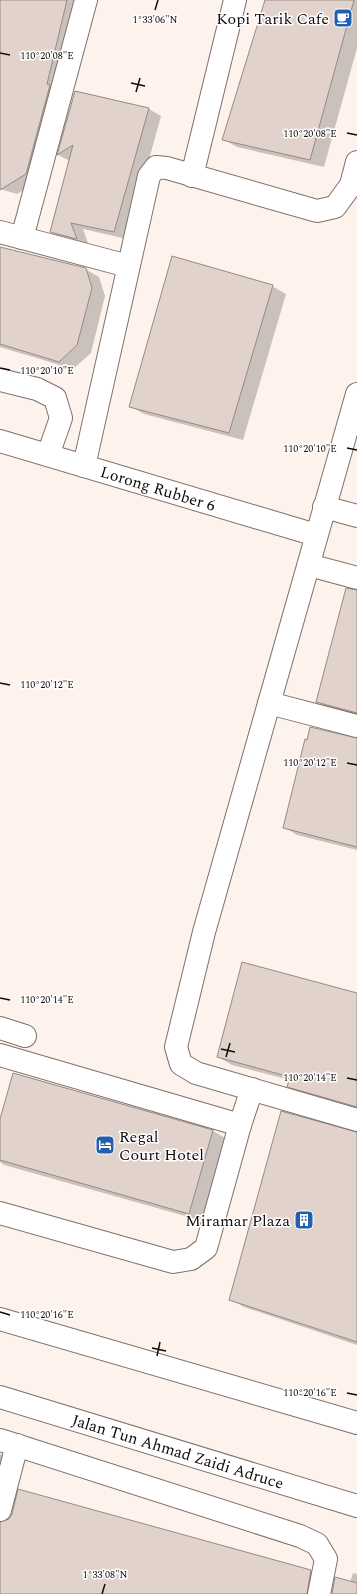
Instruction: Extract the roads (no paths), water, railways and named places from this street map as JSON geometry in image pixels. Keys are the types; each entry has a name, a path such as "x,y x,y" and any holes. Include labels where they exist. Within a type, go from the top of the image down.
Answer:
{"main road":[{"path":"22,238 86,0"},
{"path":"192,176 235,0"},
{"path":"84,466 149,176 156,167 167,168 317,211 335,207 350,185 357,162"},
{"path":"0,232 128,266"},
{"path":"0,380 37,389 55,398 61,418 48,455"},
{"path":"357,394 204,932 176,1047 181,1064 196,1073 357,1120"},
{"name":"Lorong Rubber 6","path":"0,441 316,535"},
{"path":"324,507 357,516"},
{"path":"309,565 357,578"},
{"path":"269,703 357,726"},
{"path":"0,1028 25,1036"},
{"path":"0,1055 240,1126"},
{"path":"0,1213 173,1262 191,1259 206,1248 240,1126 252,1089"},
{"path":"0,1319 357,1423"},
{"name":"Jalan Tun Ahmad Zaidi Adruce","path":"0,1397 357,1506"},
{"path":"0,1510 9,1442 300,1536 317,1544 326,1559 319,1594"}],"place":[{"name":"Kopi Tarik Cafe","path":"343,18"},
{"name":"Regal Court Hotel","path":"105,1145"},
{"name":"Miramar Plaza","path":"304,1220"}]}
